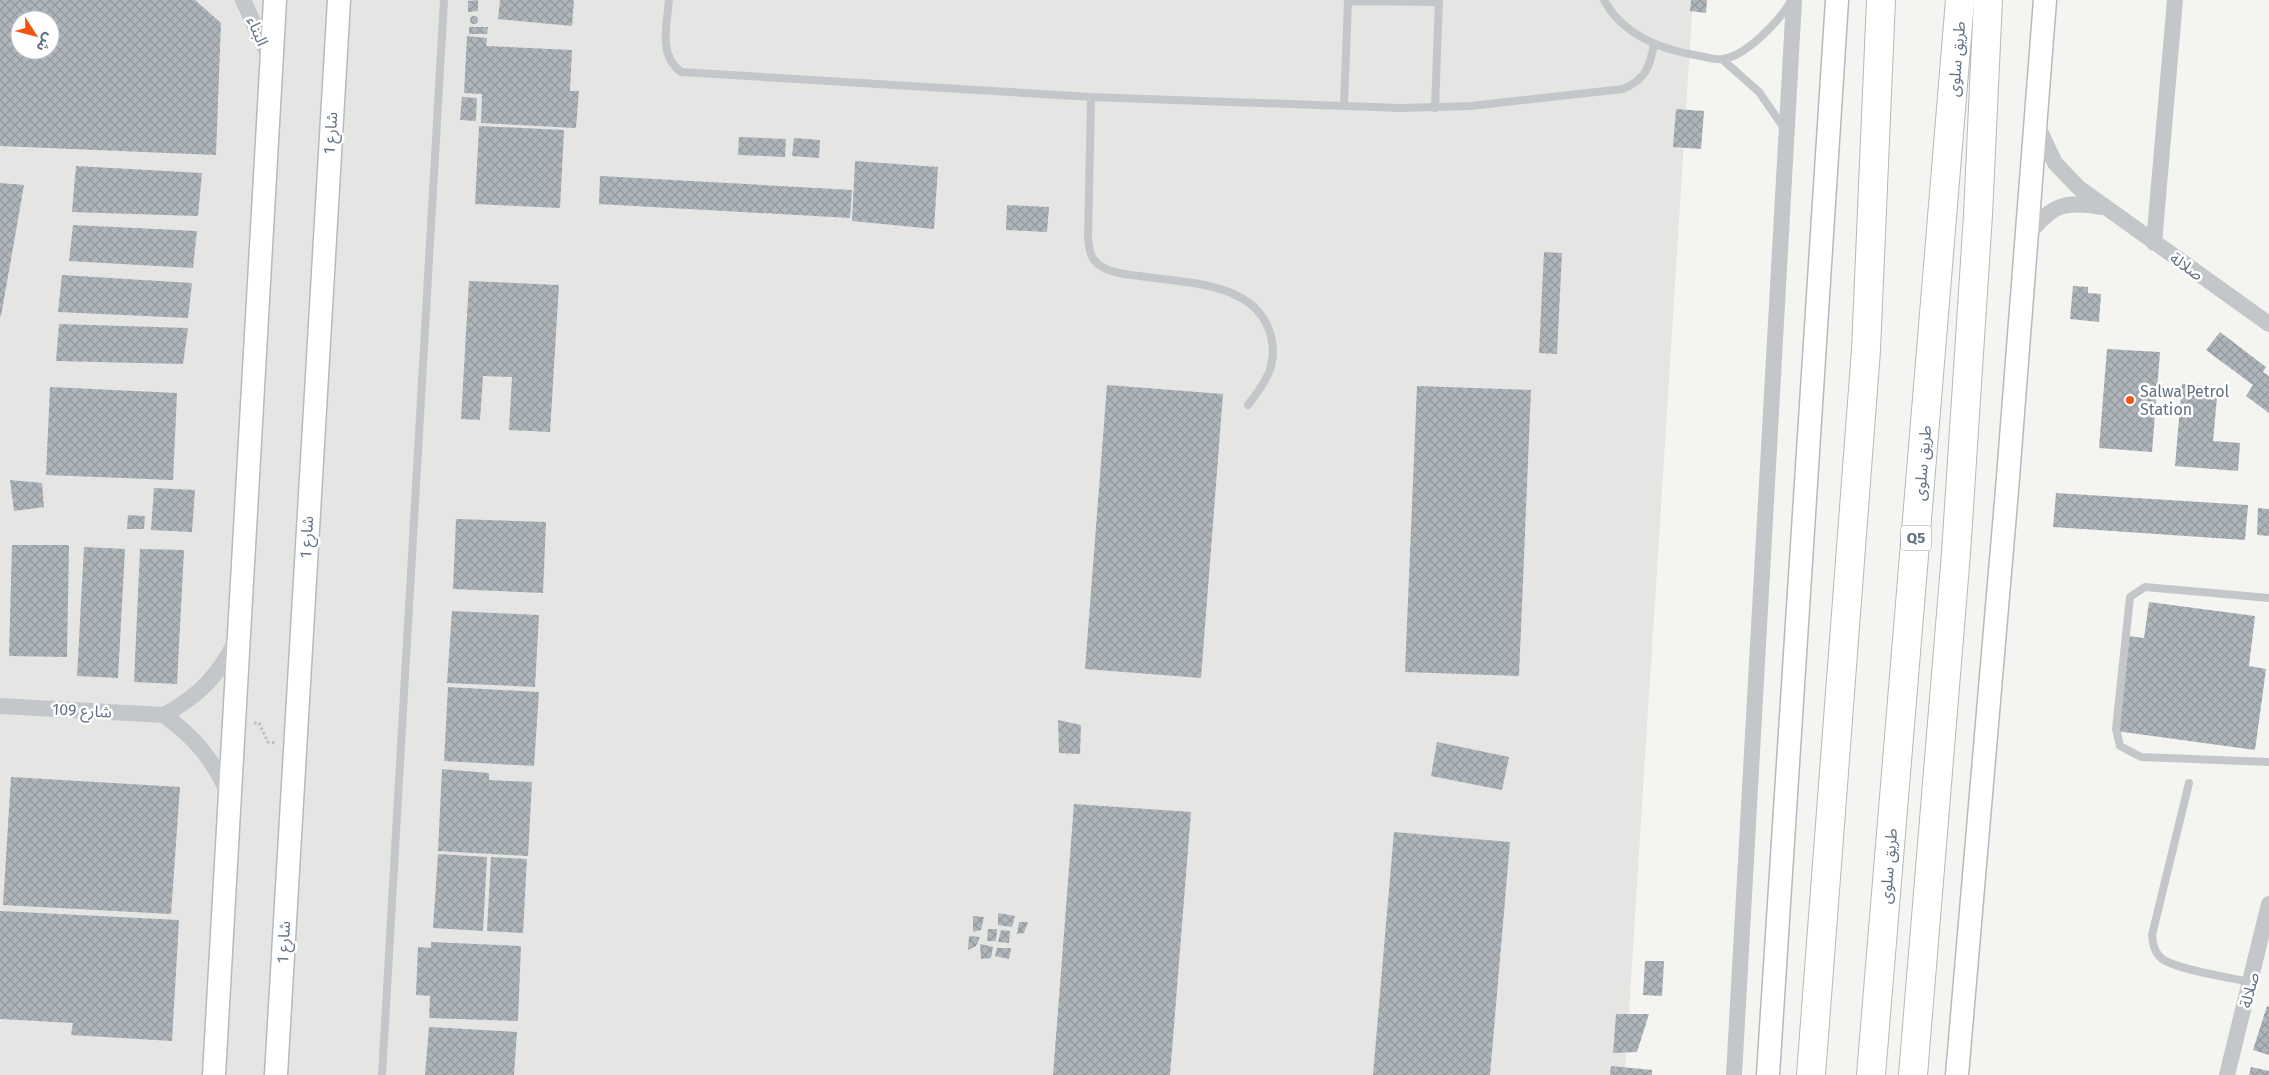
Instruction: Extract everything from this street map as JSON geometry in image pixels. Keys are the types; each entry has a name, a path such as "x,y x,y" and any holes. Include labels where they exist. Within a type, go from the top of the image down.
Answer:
{"highway":[{"path":"1811,1075 1866,350 1881,0"},
{"name":"طريق سلوى","path":"1871,1075 1960,0"},
{"path":"1913,1075 1956,553 1978,215 1988,0"}],"street":[{"name":"البناء","path":"243,0 271,62"},
{"path":"214,1075 228,793 239,636 274,0"},
{"name":"شارع 1","path":"276,1075 339,0"},
{"path":"1734,1075 1793,0"},
{"path":"1768,1075 1837,0"},
{"path":"1957,1075 2028,235 2045,0"},
{"path":"2154,243 2175,0"},
{"name":"صلالة","path":"2036,123 2055,164 2079,188 2269,324"},
{"name":"صلالة","path":"2028,235 2052,210 2068,203 2081,203 2106,208"},
{"path":"228,793 217,770 203,748 185,730 164,715 188,702 209,684 225,662 239,636"},
{"name":"شارع 109","path":"0,706 164,715"},
{"name":"صلالة","path":"2227,1075 2251,982 2265,941 2268,909"}],"lane":[{"path":"382,1075 444,0"},
{"path":"669,0 666,52 672,65 681,72 1091,97 1435,108 1480,105 1623,89 1639,81 1645,75 1654,44"},
{"path":"1344,106 1348,0 1439,1 1435,108"},
{"path":"1604,0 1618,20 1630,31 1654,44 1688,54 1723,60 1760,92 1786,133"},
{"path":"1723,60 1764,34 1793,0"},
{"path":"1091,97 1088,238 1093,258 1100,265 1118,273 1216,288 1234,293 1249,302 1262,314 1270,330 1274,348 1272,366 1266,382 1248,405"},
{"path":"2269,598 2145,587 2130,597 2116,729 2120,746 2141,757 2269,762"},
{"path":"2189,783 2152,936 2155,950 2159,956 2171,964 2251,982"}],"path":[{"path":"234,721 259,724 268,742 295,744"}],"shaded area":[{"path":"0,0 1693,0 1625,1075 0,1075"}],"building":[{"path":"0,0 195,0 221,23 216,155 0,146"},
{"path":"478,0 478,11 468,12 468,1"},
{"path":"500,0 574,0 572,26 498,19"},
{"path":"1691,0 1707,0 1706,13 1690,11"},
{"path":"474,16 478,20 474,24 470,20"},
{"path":"469,27 488,27 487,34 469,34"},
{"path":"467,36 487,38 486,46 572,50 570,91 579,91 576,128 481,123 482,94 464,93"},
{"path":"462,97 477,98 476,121 460,120"},
{"path":"1676,109 1704,111 1701,149 1673,147"},
{"path":"479,126 564,130 560,208 475,204"},
{"path":"739,137 786,139 785,157 738,155"},
{"path":"794,138 820,140 819,158 792,156"},
{"path":"855,161 938,167 934,229 852,221"},
{"path":"76,166 202,173 198,216 72,212"},
{"path":"600,176 852,190 850,218 599,204"},
{"path":"0,183 24,185 1,316 0,316"},
{"path":"1007,205 1049,207 1047,232 1006,230"},
{"path":"73,225 197,231 193,268 69,261"},
{"path":"1544,252 1562,253 1557,354 1539,353"},
{"path":"62,275 192,283 188,318 58,312"},
{"path":"469,281 559,285 550,432 509,430 512,377 483,376 480,420 461,419"},
{"path":"2073,286 2088,287 2088,293 2101,294 2099,322 2070,319"},
{"path":"59,324 188,328 183,364 56,361"},
{"path":"2220,332 2266,367 2263,372 2269,376 2269,413 2246,396 2253,385 2206,350"},
{"name":"Salwa Petrol Station","path":"2107,349 2160,352 2152,452 2099,448"},
{"path":"2182,384 2218,387 2213,441 2240,443 2238,471 2175,466"},
{"path":"1107,385 1223,394 1201,678 1085,669"},
{"path":"1417,386 1531,390 1519,676 1405,672"},
{"path":"50,387 177,393 173,480 46,475"},
{"path":"10,480 42,483 44,507 14,511"},
{"path":"154,488 195,490 192,532 151,530"},
{"path":"2056,493 2248,505 2245,540 2053,527"},
{"path":"2258,508 2269,509 2269,536 2257,535"},
{"path":"128,515 145,516 144,529 127,529"},
{"path":"456,519 546,522 543,593 453,589"},
{"path":"12,545 69,545 67,657 9,656"},
{"path":"84,547 125,549 118,678 77,676"},
{"path":"140,549 184,550 177,684 134,682"},
{"path":"2149,602 2255,616 2249,666 2266,669 2255,750 2116,731 2129,636 2144,638"},
{"path":"452,611 539,615 535,687 447,683"},
{"path":"448,687 539,692 534,766 444,761"},
{"path":"1058,720 1081,725 1080,754 1059,753"},
{"path":"1437,742 1509,757 1502,790 1431,776"},
{"path":"442,769 489,773 489,780 532,782 528,856 438,851"},
{"path":"11,777 180,787 171,914 3,905"},
{"path":"1074,804 1191,812 1170,1075 1053,1075"},
{"path":"1394,832 1510,842 1490,1075 1373,1075"},
{"path":"438,854 487,857 483,931 433,928"},
{"path":"491,857 527,859 523,933 487,931"},
{"path":"0,911 179,920 172,1041 71,1035 73,1023 0,1019"},
{"path":"998,913 1015,916 1012,927 998,925"},
{"path":"973,916 984,917 981,930 973,932"},
{"path":"1019,922 1028,922 1024,933 1017,934"},
{"path":"988,929 997,929 996,941 987,941"},
{"path":"1001,930 1010,931 1009,943 998,942"},
{"path":"969,936 980,937 976,946 968,950"},
{"path":"431,942 521,946 518,1021 429,1018 430,996 416,995 418,947 431,948"},
{"path":"980,944 993,947 991,958 981,959"},
{"path":"997,948 1011,948 1009,959 995,956"},
{"path":"1645,961 1664,961 1662,996 1643,995"},
{"path":"2267,1006 2269,1007 2269,1055 2253,1050"},
{"path":"1616,1014 1649,1014 1637,1052 1613,1053"},
{"path":"429,1027 517,1032 514,1075 425,1075"},
{"path":"1611,1066 1652,1070 1652,1075 1610,1075"},
{"path":"2251,1067 2269,1071 2269,1075 2249,1075"}],"place":[{"name":"Salwa Petrol Station","path":"2130,400"}]}
